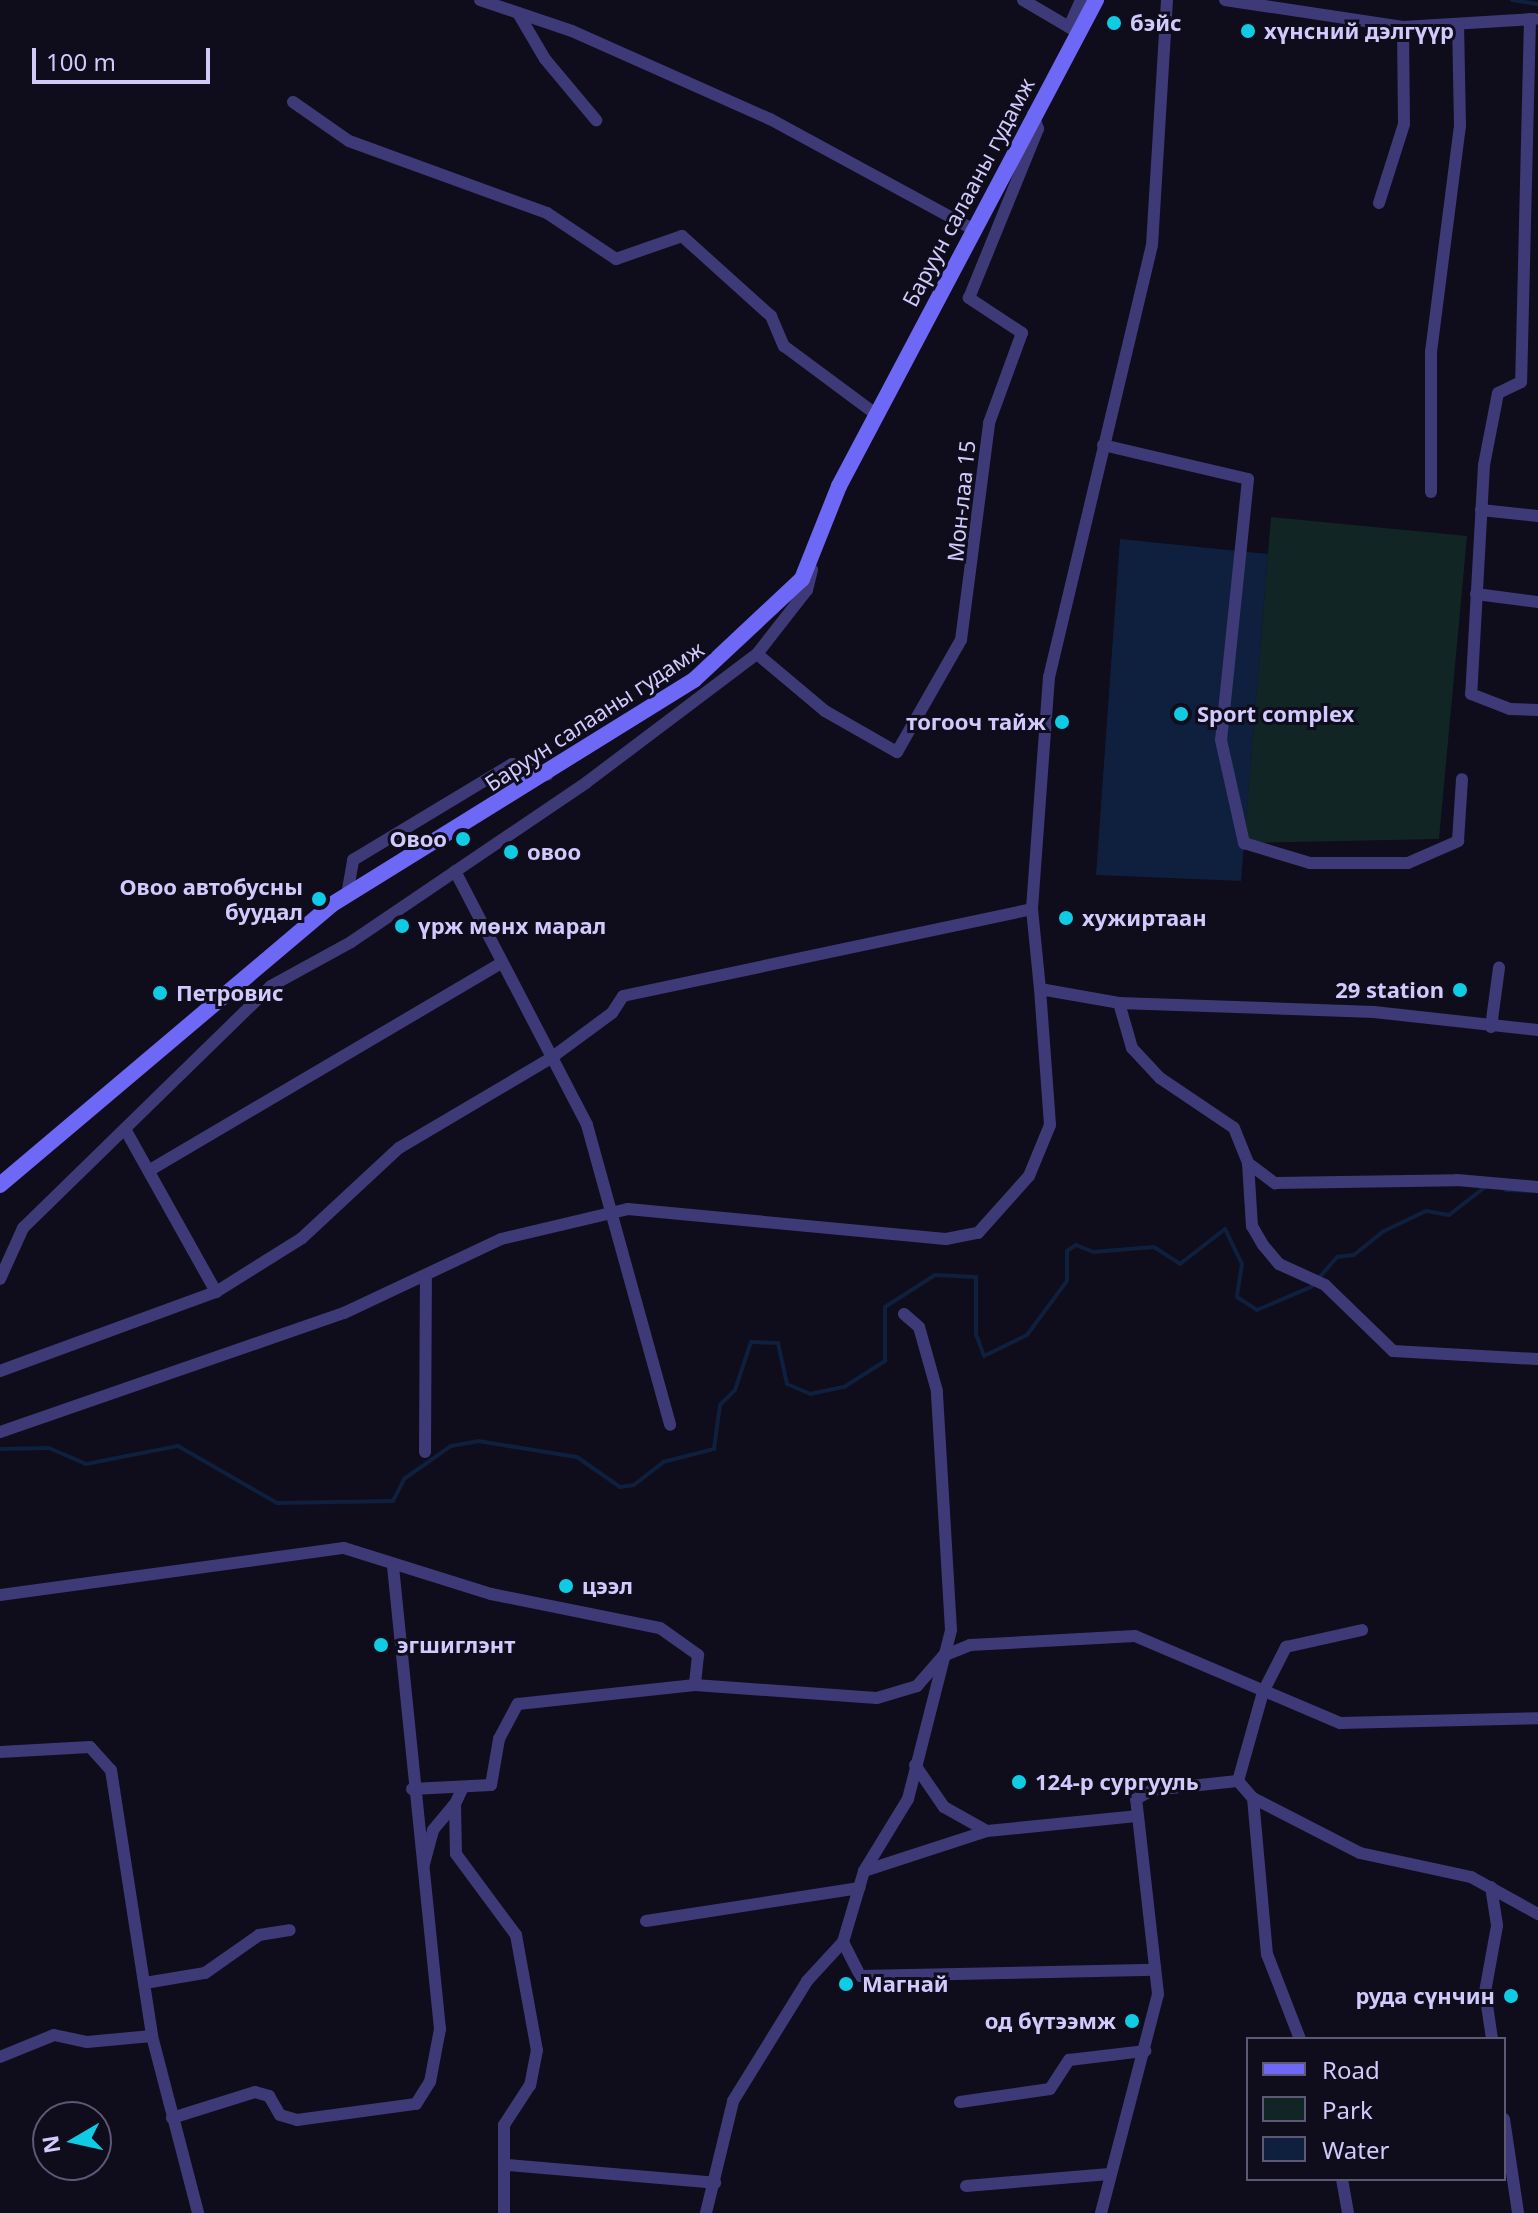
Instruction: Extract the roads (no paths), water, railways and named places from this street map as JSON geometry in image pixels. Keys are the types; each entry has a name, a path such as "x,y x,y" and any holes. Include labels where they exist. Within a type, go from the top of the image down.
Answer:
{"main road":[{"name":"Баруун салааны гудамж","path":"0,1185 347,895 455,833 547,775 738,645 802,579 825,516 1074,30 1096,0"}],"street":[{"path":"480,0 770,119 973,229"},
{"path":"1023,0 1074,30 1081,0"},
{"path":"0,1432 426,1279 501,1239 615,1213 670,1211 946,1239 978,1233 1029,1176 1050,1125 1032,909 1049,677 1152,245 1167,0"},
{"path":"1225,0 1280,4 1403,27 1534,19 1521,382 1498,393 1481,510 1471,694 1510,709 1538,710"},
{"path":"518,13 545,59 596,120"},
{"path":"1431,492 1431,352 1460,126 1458,24"},
{"path":"1379,203 1404,124 1403,27"},
{"path":"293,102 349,141 547,213 616,259 682,236 771,316 784,346 877,415"},
{"name":"Мон-лаа 15","path":"757,654 825,711 897,752 961,640 989,423 1022,333 969,298 1038,129 1033,114"},
{"path":"1103,445 1248,479 1221,740 1244,843 1310,863 1408,863 1458,841 1462,779"},
{"path":"1481,510 1538,516"},
{"path":"0,1279 23,1228 271,986 455,871 757,654 807,590 825,516"},
{"path":"1476,594 1538,602"},
{"path":"347,895 353,860 440,807 512,764 547,775"},
{"path":"440,807 455,833"},
{"path":"455,871 587,1125 615,1213 670,1425"},
{"path":"0,1371 216,1292 302,1238 399,1148 551,1058 612,1013 623,996 1032,909"},
{"path":"150,1170 502,963"},
{"path":"1491,1027 1499,968"},
{"path":"1040,989 1119,1003 1374,1012 1538,1030"},
{"path":"1119,1003 1132,1048 1160,1078 1234,1128 1248,1163 1252,1226 1279,1264 1312,1276 1325,1285 1393,1351 1538,1359"},
{"path":"125,1129 216,1292"},
{"path":"1248,1163 1275,1183 1457,1180 1538,1187"},
{"path":"425,1452 426,1279"},
{"path":"706,2213 733,2101 807,1981 843,1942 864,1871 908,1799 951,1630 937,1391 919,1327 904,1314"},
{"path":"0,1595 344,1548 491,1594 660,1628 698,1655 695,1685"},
{"path":"172,2118 243,2093 269,2096 280,2115 297,2120 416,2104 430,2082 440,2029 412,1789 393,1563"},
{"path":"1238,1781 1263,1692 1296,1640 1362,1630"},
{"path":"412,1789 491,1785 499,1739 518,1704 695,1685 877,1698 917,1686 943,1656 970,1645 1135,1636 1340,1723 1375,1727 1538,1718"},
{"path":"0,1752 90,1747 107,1760 152,2036 198,2213"},
{"path":"915,1765 944,1807 987,1831"},
{"path":"1238,1781 1253,1798 1360,1853 1491,1887 1538,1914"},
{"path":"1101,2213 1158,1994 1136,1799 1152,1790 1238,1781"},
{"path":"422,1871 433,1830 455,1804 463,1787"},
{"path":"1253,1798 1267,1954 1299,2037"},
{"path":"455,1804 456,1854 516,1935 531,1993 537,2050 530,2085 504,2125 507,2165 504,2213"},
{"path":"864,1871 987,1831 1136,1816"},
{"path":"1491,1887 1497,1926 1485,1992 1492,2037"},
{"path":"646,1921 859,1888"},
{"path":"145,1983 205,1973 259,1935 290,1930"},
{"path":"843,1942 860,1976 1155,1970"},
{"path":"0,2057 54,2035 87,2042 152,2036"},
{"path":"960,2102 1050,2089 1069,2060 1145,2051"},
{"path":"1506,2132 1518,2213"},
{"path":"507,2165 715,2183"},
{"path":"966,2186 1110,2174"},
{"path":"1342,2181 1348,2213"}],"water":[{"name":"Sport complex","path":"1120,539 1268,554 1241,881 1096,875"}],"waterway":[{"path":"1512,0 1538,4"},
{"path":"0,1449 49,1448 86,1464 178,1446 277,1503 393,1501 404,1479 451,1446 478,1441 577,1457 620,1487 634,1485 663,1462 714,1449 720,1405 735,1390 751,1342 778,1343 787,1384 810,1394 844,1387 885,1361 885,1307 935,1275 976,1277 976,1334 984,1356 1027,1335 1067,1281 1067,1251 1076,1245 1093,1252 1154,1247 1180,1264 1225,1229 1242,1264 1237,1297 1257,1310 1311,1287 1337,1257 1354,1255 1382,1232 1426,1211 1449,1215 1485,1187"},
{"path":"1506,1190 1533,1191"}],"place":[{"name":"бэйс","path":"1114,23"},
{"name":"хүнсний дэлгүүр","path":"1248,31"},
{"name":"Sport complex","path":"1181,714"},
{"name":"тогооч тайж","path":"1062,722"},
{"name":"Овоо","path":"463,839"},
{"name":"овоо","path":"511,852"},
{"name":"Овоо автобусны буудал","path":"319,899"},
{"name":"хужиртаан","path":"1066,918"},
{"name":"үрж мөнх марал","path":"402,926"},
{"name":"29 station","path":"1460,990"},
{"name":"Петровис","path":"160,993"},
{"name":"цээл","path":"566,1586"},
{"name":"эгшиглэнт","path":"381,1645"},
{"name":"124-р сургууль","path":"1019,1782"},
{"name":"Магнай","path":"846,1984"},
{"name":"руда сүнчин","path":"1511,1996"},
{"name":"од бүтээмж","path":"1132,2021"}]}
